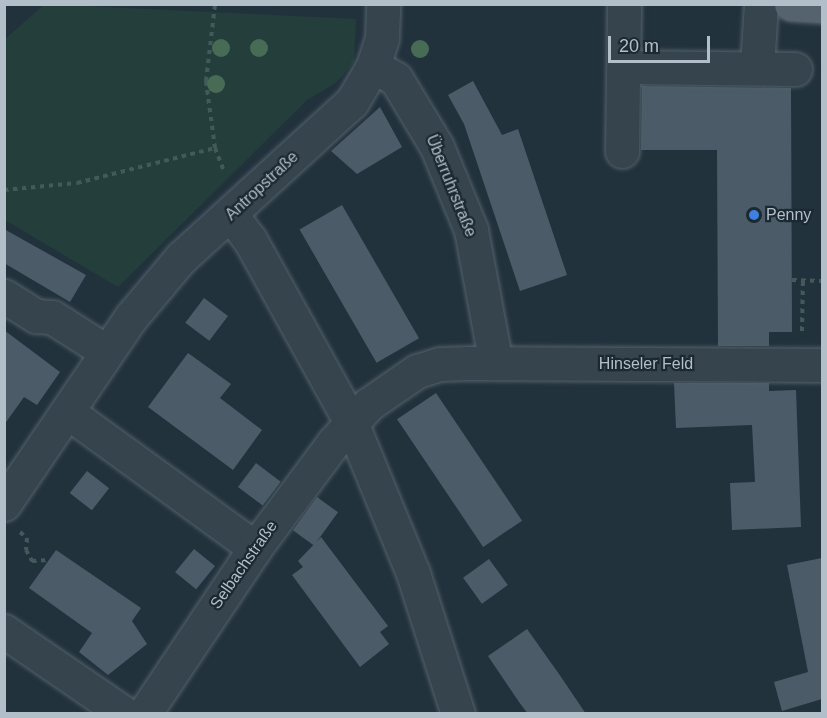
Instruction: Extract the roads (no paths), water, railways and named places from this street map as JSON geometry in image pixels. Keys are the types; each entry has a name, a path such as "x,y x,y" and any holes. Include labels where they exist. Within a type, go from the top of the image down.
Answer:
{"main road":[{"path":"791,4 822,6"}],"street":[{"name":"Antropstraße","path":"8,515 107,352 182,257 352,102 373,66 382,38 383,4"},
{"path":"622,151 624,4"},
{"path":"757,66 760,4"},
{"name":"Überruhrstraße","path":"373,66 396,79 415,106 441,157 471,230 482,363"},
{"path":"624,67 757,66 795,69"},
{"path":"231,214 250,240 351,422 413,573 458,714"},
{"path":"4,296 36,316 52,317 107,352"},
{"name":"Hinseler Feld","path":"482,363 822,365"},
{"name":"Selbachstraße","path":"144,714 255,548 351,422 369,404 417,371 440,364 482,363"},
{"path":"69,413 255,548"},
{"path":"4,631 125,714"}],"place":[{"name":"Penny","path":"754,215"}]}
